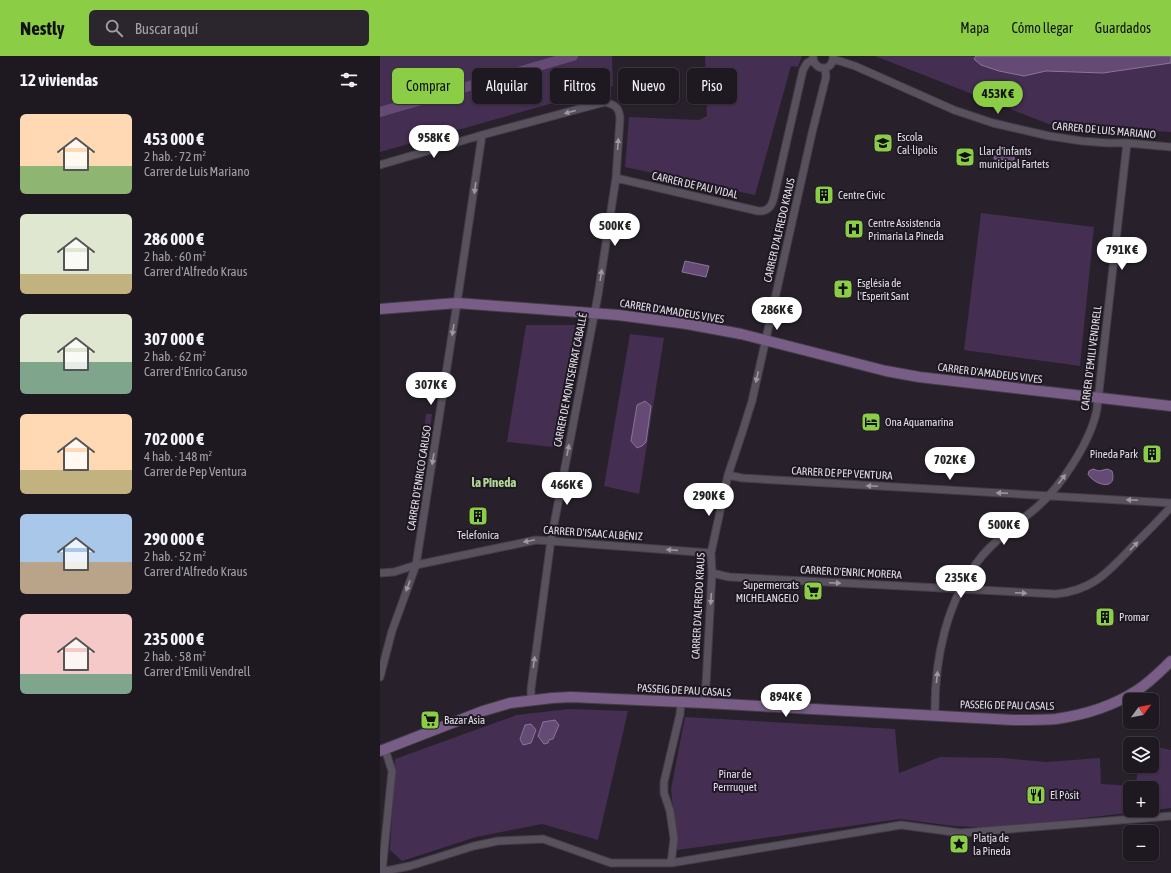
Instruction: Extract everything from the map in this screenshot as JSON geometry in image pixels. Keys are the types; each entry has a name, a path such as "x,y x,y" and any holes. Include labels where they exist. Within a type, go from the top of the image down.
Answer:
{"street":[{"path":"813,58 818,67 825,68 830,65 833,57"},
{"name":"CARRER DE LUIS MARIANO","path":"833,57 954,110 982,120 1034,133 1063,138 1108,143 1127,143 1171,147"},
{"name":"CARRER D'ALFREDO KRAUS","path":"768,209 772,205 803,70 807,63 813,58"},
{"name":"CARRER D'ALFREDO KRAUS","path":"705,703 712,573 711,552 728,475 746,421 826,77 825,68"},
{"name":"CARRER DE MONTSERRAT CABALLÉ","path":"482,136 605,102 612,104 619,110 620,123 616,178 594,313 551,540 530,689 531,700"},
{"path":"380,165 482,136"},
{"name":"CARRER D'ENRICO CARUSO","path":"380,676 392,631 416,566 482,136"},
{"name":"CARRER D'EMILI VENDRELL","path":"935,716 936,685 941,650 948,620 960,590 988,549 1007,531 1036,509 1049,496 1070,469 1085,442 1096,414 1127,143"},
{"name":"CARRER DE PAU VIDAL","path":"616,178 758,211 768,209"},
{"name":"CARRER D'AMADEUS VIVES","path":"380,309 457,303 625,316 687,324 765,339 906,375 1171,406"},
{"name":"CARRER DE PEP VENTURA","path":"728,475 742,478 1171,503"},
{"name":"CARRER D'ENRIC MORERA","path":"712,573 729,577 960,590 1056,594 1065,593 1094,583 1104,576 1171,507"},
{"name":"CARRER D'ISAAC ALBÉNIZ","path":"380,573 394,572 536,540 711,552"},
{"name":"PASSEIG DE PAU CASALS","path":"382,750 483,711 510,703 552,698 578,697 935,716 1034,720 1056,719 1106,706 1129,695 1152,679 1171,661"},
{"path":"671,863 674,839 670,810 664,793 664,782 680,714 681,702"},
{"path":"382,750 392,770 381,872 410,866 474,846 498,841 543,839 611,863 671,863 901,825 961,833 1171,816"}],"green space":[{"path":"380,56 612,56 613,86 610,87 610,68 550,68 550,104 380,152"},
{"path":"705,56 802,56 798,67 791,66 755,195 625,167 629,117 699,120 707,116 707,104 737,104 737,68 705,68"},
{"path":"875,56 1171,56 1171,132 1054,126"},
{"path":"981,213 1094,227 1080,366 964,350"},
{"path":"526,325 583,325 562,448 507,442"},
{"path":"630,334 664,338 639,494 604,486"},
{"path":"426,414 432,414 428,446 422,446"},
{"path":"569,709 628,711 598,840 542,824 476,837 402,861 390,850 395,759 517,715"},
{"name":"Pinar de Perrruquet","path":"685,717 895,729 899,773 940,757 1003,758 1046,762 1100,758 1101,784 1123,785 1123,814 997,828 954,826 900,819 677,850 671,789"},
{"name":"Pinar de Perrruquet","path":"1159,747 1171,750 1171,808 1159,809 1159,781 1136,781 1137,773 1159,773"}],"shaded area":[{"path":"976,56 1171,56 1171,63 1103,73 1046,71 1024,76 999,71 981,65 974,59"},
{"path":"995,150 1014,152 1014,161 994,159"},
{"path":"685,261 709,266 706,277 682,272"},
{"path":"645,401 651,406 646,442 637,448 631,441 637,405"},
{"path":"1093,469 1099,471 1107,469 1112,471 1112,482 1109,484 1104,484 1095,481 1088,474 1089,471"},
{"path":"555,720 559,725 553,739 544,744 538,736 543,722"},
{"path":"531,724 536,730 531,743 523,745 520,739 525,725"}],"waterway":[{"path":"380,112 573,56"}],"place":[{"name":"Escola Cal·lípolis","path":"883,143"},
{"name":"Llar d'infants municipal Fartets","path":"965,157"},
{"name":"Centre Civic","path":"824,195"},
{"name":"Centre Assistencia Primaria La Pineda","path":"854,229"},
{"name":"Església de l'Esperit Sant","path":"843,289"},
{"name":"Ona Aquamarina","path":"871,422"},
{"name":"Pineda Park","path":"1152,454"},
{"name":"Telefonica","path":"478,516"},
{"name":"Supermercats MICHELANGELO","path":"813,591"},
{"name":"Promar","path":"1105,617"},
{"name":"Bazar Asia","path":"430,720"},
{"name":"El Pòsit","path":"1036,795"},
{"name":"Platja de la Pineda","path":"959,844"}],"district":[{"name":"la Pineda","path":"494,482"}]}
